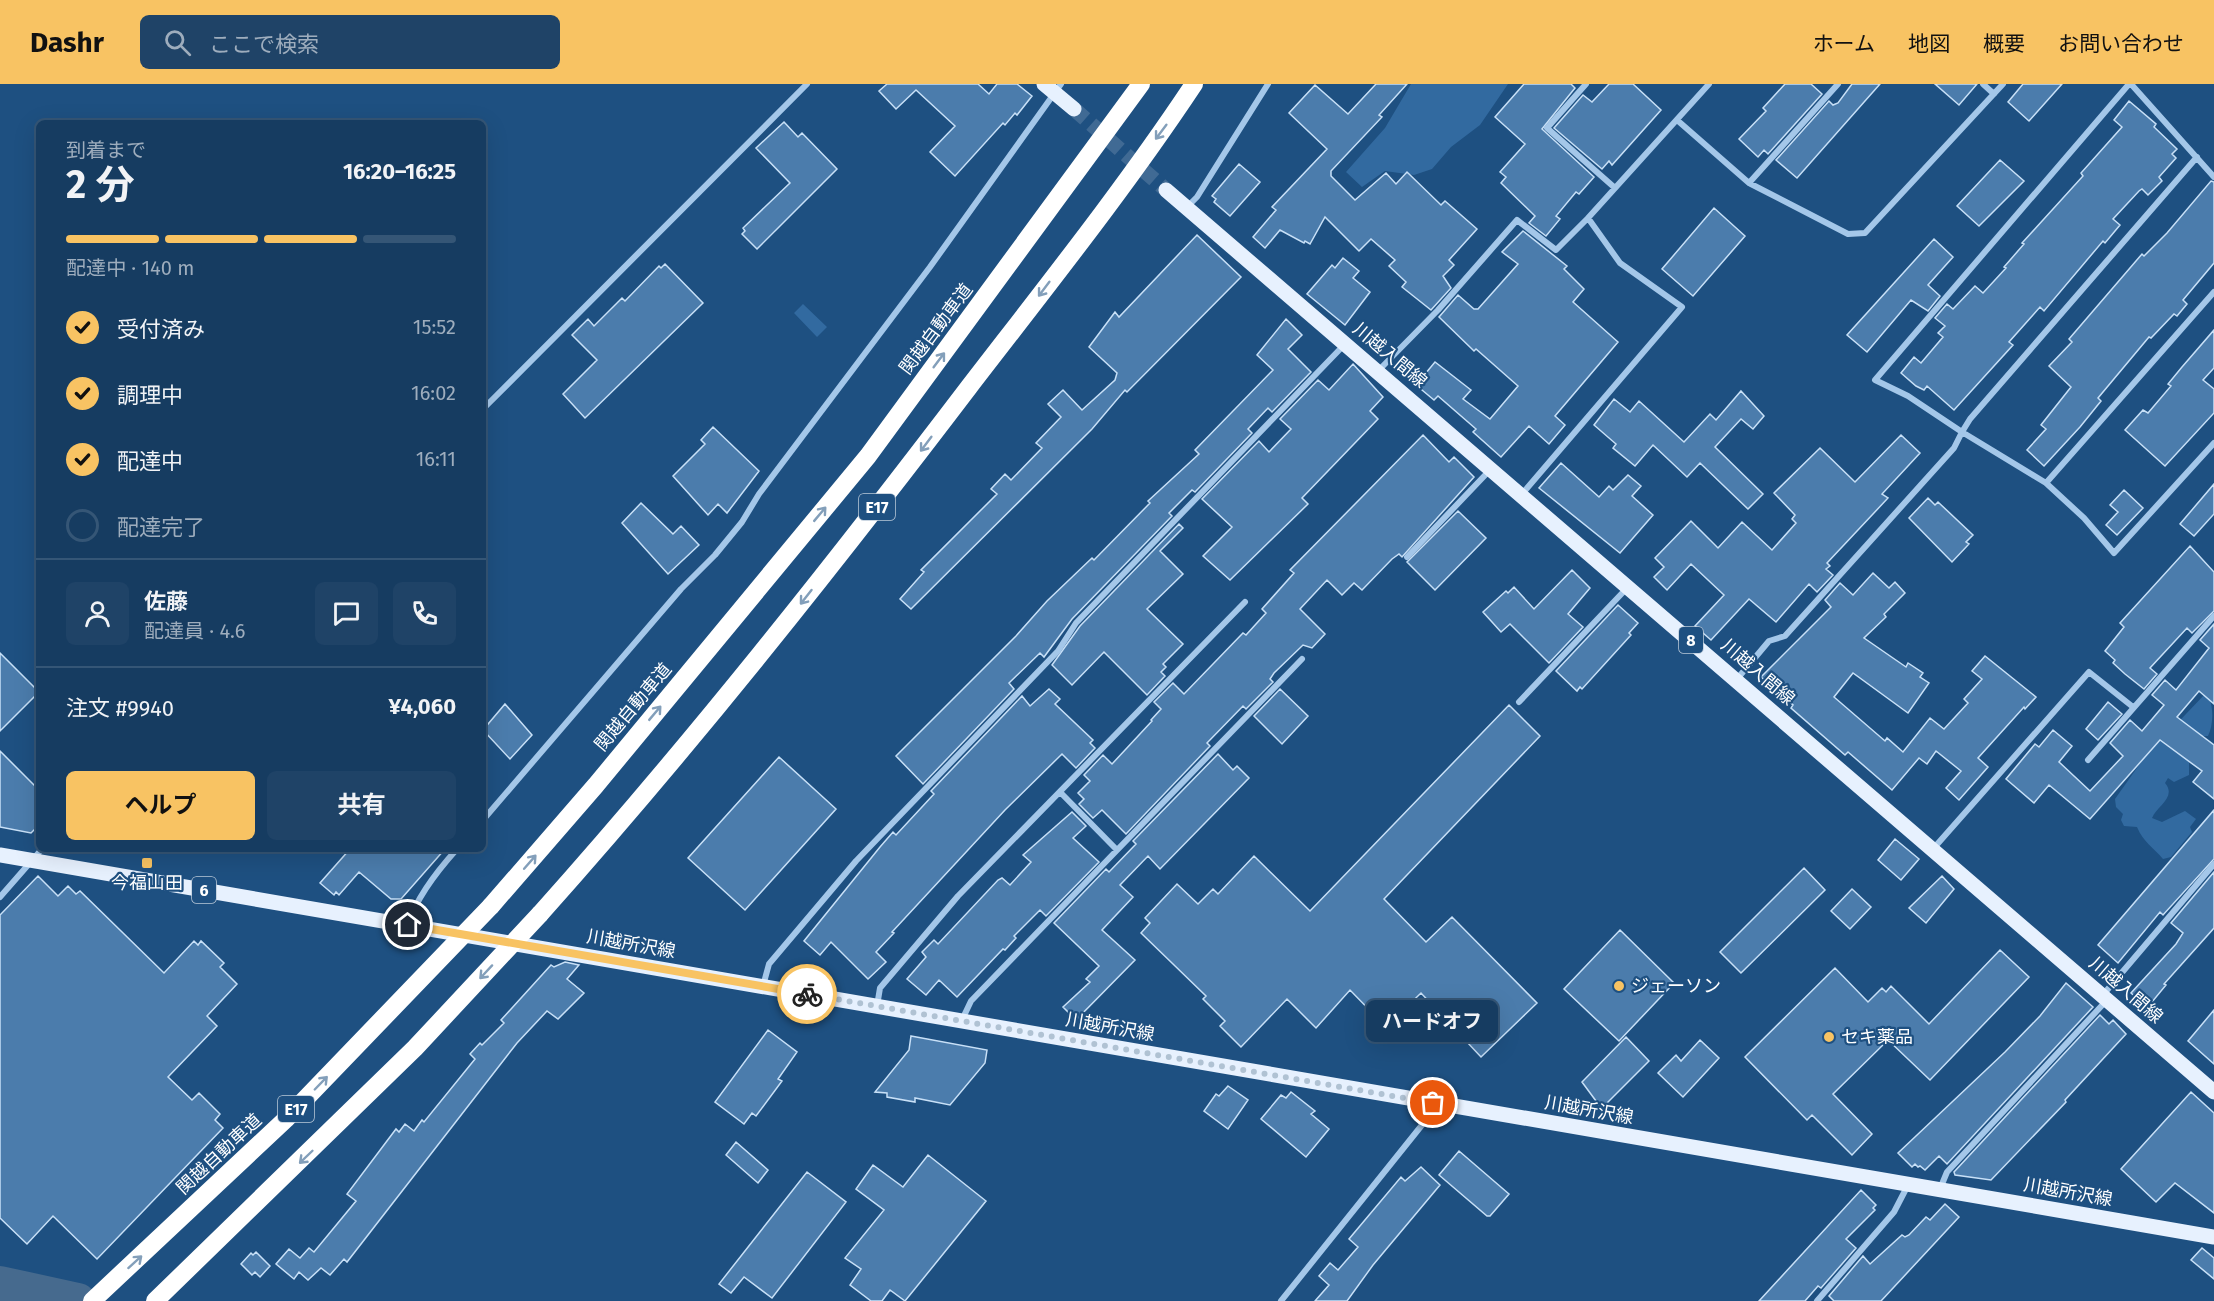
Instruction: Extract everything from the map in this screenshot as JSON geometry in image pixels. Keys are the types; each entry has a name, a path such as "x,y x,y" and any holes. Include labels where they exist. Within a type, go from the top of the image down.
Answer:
{"highway":[{"name":"関越自動車道","path":"92,1301 286,1119 491,906 596,785 868,456 1141,84"},
{"name":"E17","path":"155,1301 415,1048 540,914 641,800 793,615 1030,308 1168,124 1194,84"}],"main road":[{"path":"1053,87 1074,110"},
{"name":"川越入間線","path":"1166,190 1492,468 2214,1092"},
{"name":"川越所沢線","path":"0,855 2214,1237"}],"street":[{"path":"486,406 807,84"},
{"path":"1186,208 1197,197 1268,84"},
{"path":"1586,84 1547,128 1615,188"},
{"path":"1378,371 1470,274 1517,220 1556,250 1588,218 1709,84"},
{"path":"1749,183 1838,84"},
{"path":"1983,84 1994,94"},
{"path":"1677,120 1749,183 1848,234 1865,233 2002,84"},
{"path":"2214,177 2130,84 1875,380 1908,396 2046,483 2084,518 2114,554 2214,443"},
{"path":"486,816 681,588 734,532 759,494 923,276 1053,87"},
{"path":"1737,679 1769,641 1785,636 1954,448 1978,410 2197,157"},
{"path":"1522,494 1682,307 1620,264 1588,218"},
{"path":"2046,483 2214,292"},
{"path":"763,987 769,964 856,861 1058,651 1076,623 1345,343"},
{"path":"1407,557 1492,468"},
{"path":"1519,702 1628,587"},
{"path":"877,1006 880,988 958,896 1245,603"},
{"path":"2088,760 2214,616"},
{"path":"962,1021 971,1001 1302,659"},
{"path":"1933,849 2089,672 2133,707"},
{"path":"1060,792 1116,849"},
{"path":"0,897 39,852"},
{"path":"408,925 412,912 454,852"},
{"path":"1939,1190 1947,1172 2105,998 2214,864"},
{"path":"1281,1301 1426,1120 1433,1103"},
{"path":"1817,1301 1894,1212 1908,1185"}],"shaded area":[{"path":"1411,84 1508,84 1480,125 1451,147 1432,169 1414,175 1385,171 1362,187 1346,172 1385,128"},
{"path":"803,304 827,327 817,337 794,313"},
{"path":"2206,693 2211,702 2212,714 2208,736 2196,736 2189,755 2189,775 2174,782 2168,778 2165,783 2169,793 2152,818 2162,822 2185,811 2196,819 2190,827 2192,832 2171,857 2163,859 2145,841 2137,827 2124,826 2121,820 2123,814 2116,807 2115,799 2144,758"}],"building":[{"path":"887,84 978,84 989,94 997,84 1017,84 1032,96 1017,115 1015,113 1005,125 1003,123 955,176 930,152 955,126 916,90 896,109 879,91"},
{"path":"1376,84 1407,84 1379,115 1382,117 1331,171 1331,176 1355,200 1386,173 1396,184 1407,172 1441,205 1445,201 1477,229 1449,260 1454,265 1443,276 1451,288 1431,310 1402,287 1406,282 1389,266 1395,260 1371,239 1359,251 1325,217 1310,244 1280,230 1265,248 1253,237 1276,210 1272,207 1327,149 1289,113 1315,85 1348,114"},
{"path":"1524,84 1571,84 1575,88 1542,129 1594,177 1579,194 1576,192 1556,216 1560,219 1546,236 1529,223 1535,216 1501,183 1506,177 1500,172 1525,144 1495,117"},
{"path":"1609,84 1633,84 1661,110 1612,165 1609,161 1602,169 1554,128 1583,95 1592,102"},
{"path":"1785,84 1811,84 1822,94 1768,154 1764,150 1758,157 1739,139 1766,111 1763,108"},
{"path":"1852,84 1880,84 1797,178 1776,160 1829,101 1833,105 1838,103"},
{"path":"1935,84 1977,84 1959,105"},
{"path":"2023,84 2062,84 2029,121 2008,102"},
{"path":"2129,101 2156,124 2154,127 2177,149 2172,154 2176,158 2159,177 2162,181 2148,195 2142,189 2139,191 2113,219 2120,225 2105,243 2103,241 2044,311 2040,307 2009,342 2013,345 1954,410 1927,386 1924,390 1916,386 1901,373 1914,357 1921,363 1943,337 1938,333 1945,326 1935,318 1947,304 1953,309 1975,286 1983,293 2006,268 2004,267 2024,244 2022,243 2083,176 2081,173 2122,127 2114,120"},
{"path":"784,122 798,137 802,133 837,169 757,249 742,234 745,231 743,228 790,183 756,148"},
{"path":"2000,160 2024,181 1979,226 1957,206"},
{"path":"1239,164 1260,182 1230,216 1214,202 1216,199 1212,196"},
{"path":"2211,181 2214,182 2214,263 2183,300 2187,304 2177,316 2174,314 2151,338 2149,337 2098,398 2101,401 2080,427 2044,466 2027,450 2046,429 2041,425 2071,387 2049,366 2072,342 2069,339 2142,254 2144,256 2167,233"},
{"path":"1714,208 1745,236 1693,296 1662,269"},
{"path":"1523,231 1567,266 1564,269 1584,289 1573,302 1618,342 1555,416 1565,425 1549,444 1529,426 1501,457 1473,432 1476,429 1438,396 1434,400 1416,385 1435,362 1471,390 1463,399 1490,419 1518,386 1476,349 1474,351 1439,317 1458,295 1474,309 1478,309 1518,264 1502,252"},
{"path":"1197,235 1241,277 1127,392 1125,390 1092,429 911,609 900,599 924,572 921,570 997,494 991,489 1005,474 1011,480 1042,448 1036,443 1061,417 1048,404 1063,390 1082,410 1115,380 1117,373 1089,347 1115,312 1119,317"},
{"path":"1934,239 1953,257 1928,285 1940,296 1928,311 1911,300 1867,352 1847,335"},
{"path":"1343,258 1359,271 1353,278 1370,292 1345,325 1307,294 1332,265 1335,268"},
{"path":"665,264 703,303 585,418 563,394 597,360 572,335 588,319 594,326 622,298 625,301 659,266 661,268"},
{"path":"1286,319 1302,335 1288,349 1311,372 1272,412 1268,408 1248,429 1252,433 1195,492 1192,490 1169,513 1172,516 1072,619 1044,657 1040,653 1009,683 1014,689 923,784 896,756 1016,636 1047,601 1092,558 1094,560 1150,503 1148,501 1199,454 1195,450 1273,370 1257,355"},
{"path":"2214,330 2214,368 2203,380 2214,389 2214,413 2165,466 2125,430 2143,410 2148,413 2171,386 2168,384"},
{"path":"1353,364 1383,397 1370,411 1378,419 1302,498 1308,504 1230,580 1203,556 1232,527 1202,499 1259,441 1269,452 1291,429 1280,419 1318,380 1329,390"},
{"path":"1741,391 1764,416 1753,429 1741,419 1715,447 1763,494 1748,509 1700,463 1687,477 1653,445 1635,466 1613,448 1616,444 1594,425 1614,399 1630,412 1639,401 1684,442 1710,414 1716,420"},
{"path":"713,427 759,471 727,513 718,504 708,515 673,476 705,444 701,440"},
{"path":"1423,435 1449,462 1454,457 1474,477 1402,557 1399,554 1392,559 1362,590 1354,583 1342,595 1327,580 1300,609 1325,634 1312,648 1303,645 1274,673 1270,679 1273,682 1246,709 1243,706 1207,743 1210,746 1126,834 1102,810 1093,818 1079,804 1084,799 1078,793 1090,781 1084,775 1103,755 1112,764 1152,721 1161,709 1154,702 1173,683 1184,694 1243,633 1246,635 1266,613 1262,609 1294,573 1290,570"},
{"path":"1901,435 1920,453 1882,494 1888,498 1827,563 1830,566 1826,569 1833,575 1817,592 1809,584 1776,622 1749,599 1711,640 1695,626 1724,595 1691,564 1667,590 1654,577 1664,567 1655,558 1691,521 1718,548 1742,522 1772,550 1796,523 1792,519 1795,515 1774,493 1820,448 1855,482"},
{"path":"1561,463 1599,497 1609,486 1613,490 1628,475 1641,486 1632,496 1653,515 1620,553 1539,488"},
{"path":"2214,484 2214,514 2194,536 2180,524"},
{"path":"2124,490 2143,508 2117,535 2106,525 2118,512 2110,505"},
{"path":"1928,498 1935,505 1938,502 1973,535 1966,542 1969,544 1952,562 1909,518"},
{"path":"641,503 673,534 681,526 699,545 668,574 622,523"},
{"path":"1458,511 1486,538 1435,590 1407,562"},
{"path":"1179,524 1183,528 1160,551 1183,574 1147,609 1183,644 1163,664 1166,667 1161,672 1165,676 1147,695 1104,652 1072,685 1052,665 1080,626"},
{"path":"2190,546 2214,572 2214,611 2192,633 2187,628 2150,668 2157,674 2144,689 2113,663 2115,660 2105,651 2124,627 2120,623"},
{"path":"1572,570 1590,588 1568,614 1583,627 1549,663 1510,624 1501,632 1483,612 1506,591 1508,593 1514,587 1534,609"},
{"path":"1873,573 1889,588 1895,582 1905,593 1884,614 1886,617 1864,638 1906,667 1908,663 1923,673 1920,677 1929,683 1908,713 1853,673 1834,697 1885,741 1887,738 1903,752 1930,718 1944,729 1968,703 1964,699 1982,679 1972,671 1985,656 2036,697 2025,709 2024,707 1978,758 1988,767 1959,800 1946,788 1961,771 1936,751 1927,764 1919,758 1892,790 1848,752 1845,755 1791,708 1793,705 1761,677 1831,607 1825,600 1840,583 1853,595"},
{"path":"1618,605 1638,623 1629,633 1631,635 1582,689 1580,687 1577,691 1556,671"},
{"path":"2214,624 2214,704 2199,691 2177,717 2214,745 2214,799 2193,782 2202,771 2160,740 2090,819 2049,785 2034,803 2006,779 2035,744 2039,747 2053,730 2072,746 2059,762 2090,791 2123,756 2110,743 2130,720 2142,731 2164,705 2152,695 2165,680 2176,690 2209,648 2200,640"},
{"path":"0,653 36,689 36,695 0,731"},
{"path":"1049,689 1060,699 1055,704 1093,740 1090,743 1095,748 1076,768 1062,754 1005,810 892,932 894,933 876,952 886,962 868,979 831,942 820,955 804,941 893,832 896,835 934,794 931,791 1022,696 1030,706"},
{"path":"1280,689 1308,716 1282,744 1254,716"},
{"path":"2108,702 2122,714 2098,740 2086,729"},
{"path":"505,704 532,735 510,759 486,733 486,726"},
{"path":"1509,705 1540,736 1384,899 1426,942 1452,917 1537,1003 1481,1057 1421,993 1386,1027 1350,990 1316,1028 1287,999 1241,1047 1220,1026 1225,1021 1203,999 1206,996 1141,933 1150,923 1145,918 1177,884 1198,904 1213,889 1218,894 1254,856 1310,911"},
{"path":"0,751 36,787 36,828 31,833 0,827"},
{"path":"1218,754 1233,770 1237,766 1249,778 1160,869 1148,856 1120,885 1133,897 1102,930 1135,960 1076,1020 1063,1007 1090,982 1086,979 1099,966 1054,923 1106,869 1109,872 1136,844 1133,841"},
{"path":"779,757 836,809 745,910 688,858"},
{"path":"2214,810 2214,859 2163,915 2160,912 2118,963 2098,945"},
{"path":"1072,812 1086,826 1073,838 1099,862 1046,916 1040,910 1014,936 1016,938 1005,950 1003,949 957,997 939,980 926,995 907,979 926,957 922,952 934,940 938,944 998,880 1002,878 1010,885 1031,862 1023,855"},
{"path":"1895,839 1919,859 1901,880 1878,860"},
{"path":"347,852 442,852 401,899 391,899 359,872 339,895 336,892 334,895 320,883"},
{"path":"1804,868 1825,890 1741,973 1720,952"},
{"path":"2214,872 2214,928 2164,984 2166,985 2152,1002 2150,1000 2145,1006 2131,993 2176,944 2183,933 2171,923"},
{"path":"38,876 58,896 68,886 76,894 80,891 164,973 194,941 198,945 201,941 224,963 220,967 237,984 207,1016 217,1026 168,1077 192,1100 199,1093 220,1114 215,1120 223,1128 97,1259 53,1216 27,1244 0,1218 0,915"},
{"path":"1942,876 1954,889 1926,923 1909,908"},
{"path":"1852,889 1871,907 1850,929 1831,911"},
{"name":"ジェーソン","path":"1620,930 1674,983 1619,1041 1564,989"},
{"name":"セキ薬品","path":"2000,950 2029,977 1930,1080 1888,1040 1833,1094 1872,1134 1852,1155 1812,1115 1807,1120 1745,1057 1835,968 1868,1002 1882,988 1886,992 1891,986 1929,1024"},
{"path":"565,962 579,965 567,979 584,993 558,1019 547,1011 517,1043 347,1262 344,1259 330,1275 321,1268 308,1280 299,1272 294,1279 276,1264 289,1249 300,1258 309,1248 314,1252 356,1201 347,1194 396,1129 399,1132 405,1124 414,1131 422,1120 424,1122 475,1059 470,1054 504,1023 501,1020 551,965 554,967"},
{"path":"2066,983 2093,1007 1947,1164 1939,1156 1925,1170 1915,1164 1912,1167 1898,1153 2005,1052 2040,1016"},
{"path":"2214,1010 2214,1064 2188,1041"},
{"path":"2100,1015 2109,1024 2113,1020 2126,1034 2065,1100 2066,1102 1991,1180 1955,1175 1954,1172"},
{"path":"768,1030 797,1052 778,1079 782,1081 756,1116 752,1113 744,1124 715,1102"},
{"path":"911,1036 987,1050 985,1063 950,1105 915,1098 915,1102 887,1097 887,1093 875,1092 909,1050"},
{"path":"1626,1037 1649,1061 1605,1105 1602,1102 1599,1105 1582,1082"},
{"path":"1700,1040 1719,1058 1683,1097 1658,1073 1676,1055 1681,1061"},
{"path":"1228,1086 1248,1100 1228,1129 1204,1111 1216,1094 1219,1096"},
{"path":"1291,1092 1315,1111 1311,1114 1329,1129 1306,1157 1261,1119 1281,1095 1286,1098"},
{"path":"2191,1092 2214,1113 2214,1213 2175,1183 2156,1202 2121,1169"},
{"path":"736,1142 768,1170 758,1183 726,1155"},
{"path":"1459,1151 1509,1194 1490,1216 1487,1216 1439,1175"},
{"path":"928,1155 986,1201 905,1301 890,1290 882,1301 871,1301 850,1285 861,1269 845,1258 884,1210 856,1189 873,1165 903,1187"},
{"path":"1421,1167 1440,1185 1373,1265 1347,1301 1315,1301 1329,1285 1319,1276 1330,1263 1338,1270 1358,1247 1349,1239 1401,1177 1405,1181"},
{"path":"807,1172 846,1202 772,1298 744,1277 731,1293 719,1284"},
{"path":"1861,1190 1876,1205 1873,1208 1875,1210 1846,1239 1856,1248 1821,1288 1818,1286 1805,1301 1759,1301"},
{"path":"1945,1204 1959,1217 1881,1301 1834,1301 1829,1296 1863,1256 1870,1264 1902,1235 1905,1237 1909,1235 1926,1217 1930,1220"},
{"path":"2202,1248 2214,1258 2214,1279 2191,1260"},
{"path":"256,1252 270,1266 260,1277 255,1272 252,1275 241,1264 251,1253 253,1255"}],"waterway":[{"path":"0,1284 78,1301"}],"tunnel":[{"path":"1074,109 1166,190"}],"way so far":[{"path":"807,994 1433,1103"}],"place":[{"name":"今福山田","path":"147,863"},
{"name":"ジェーソン","path":"1619,986"},
{"name":"セキ薬品","path":"1829,1037"},
{"name":"ハードオフ","path":"1433,1103"}],"route":[{"path":"408,925 807,994"}]}
